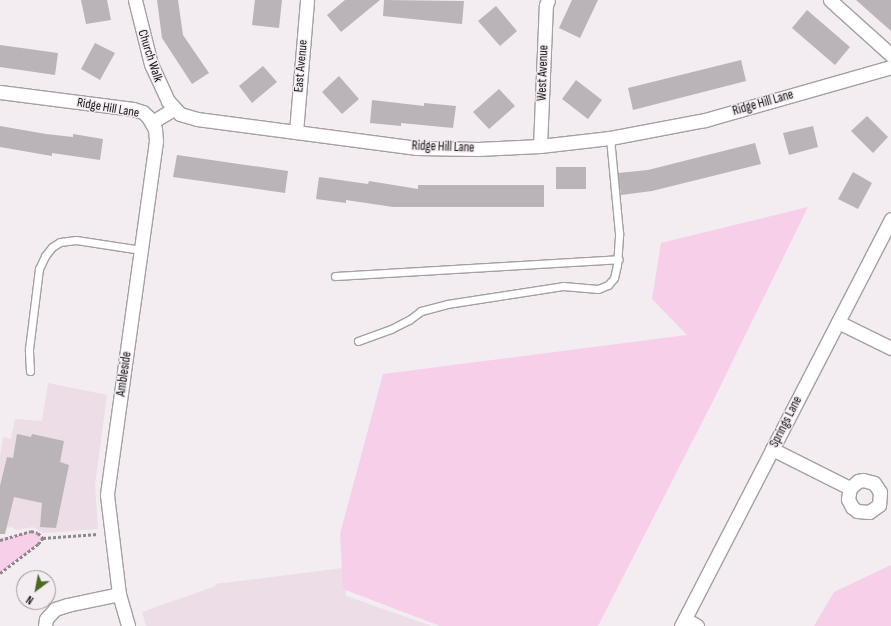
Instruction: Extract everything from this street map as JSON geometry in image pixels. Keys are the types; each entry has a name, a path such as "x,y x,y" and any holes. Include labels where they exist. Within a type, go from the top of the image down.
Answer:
{"street":[{"name":"Church Walk","path":"135,0 150,64 161,90 174,109"},
{"name":"East Avenue","path":"296,132 307,0"},
{"name":"West Avenue","path":"540,146 546,5 548,0"},
{"path":"830,0 891,55"},
{"name":"Ridge Hill Lane","path":"0,92 133,109 143,112 152,122 174,109 180,114 197,119 417,148 478,149 540,146 610,138 705,120 891,67"},
{"name":"Ambleside","path":"128,626 119,594 107,495 156,141 152,122"},
{"name":"Springs Lane","path":"683,623 891,219"},
{"path":"838,322 891,348"},
{"path":"772,449 850,488"},
{"path":"46,626 46,620 55,609 119,594"},
{"path":"683,623 696,626"}],"lane":[{"path":"358,341 397,326 409,320 421,311 447,304 563,286 598,289 608,286 614,278 618,259 619,233 610,138"},
{"path":"30,371 29,349 39,269 45,256 52,247 60,242 76,240 141,250"},
{"path":"335,276 618,259"}],"path":[{"path":"0,540 31,531 38,533 42,538"},
{"path":"42,538 112,535"},
{"path":"0,573 38,544 42,538"}],"shaded area":[{"path":"808,207 714,399 598,626 440,626 343,589 340,534 383,374 687,335 652,299 661,243"},
{"path":"48,383 107,395 95,485 98,529 43,533 33,527 16,530 12,527 0,528 0,457 3,437 11,439 15,419 42,421"},
{"path":"31,531 38,533 43,538 38,544 0,573 0,540"},
{"path":"891,565 891,626 814,626 834,592"},
{"path":"343,568 346,596 432,626 146,626 142,612 216,586 215,584"}],"building":[{"path":"81,0 107,0 111,20 86,24"},
{"path":"157,0 178,0 183,35 209,73 192,84 162,38"},
{"path":"255,0 282,0 279,28 252,25"},
{"path":"345,0 380,0 341,32 327,15"},
{"path":"384,0 464,1 462,24 383,16"},
{"path":"572,0 598,0 580,38 559,28"},
{"path":"856,0 891,0 891,31"},
{"path":"496,6 517,31 500,46 478,21"},
{"path":"807,10 850,47 835,65 792,28"},
{"path":"95,43 115,53 100,80 81,69"},
{"path":"0,45 58,53 55,75 0,67"},
{"path":"741,60 746,81 633,110 628,88"},
{"path":"263,66 277,82 252,103 239,86"},
{"path":"339,76 359,99 342,114 322,92"},
{"path":"576,80 602,100 588,119 562,99"},
{"path":"499,89 515,106 489,129 473,112"},
{"path":"372,100 424,106 424,103 456,106 453,128 401,123 401,126 370,123"},
{"path":"867,116 888,137 873,153 851,131"},
{"path":"0,126 46,134 73,137 73,134 103,139 100,160 52,153 52,156 0,147"},
{"path":"813,126 818,147 789,155 783,133"},
{"path":"755,143 761,164 652,191 621,195 618,173 648,170"},
{"path":"177,155 288,171 285,193 173,177"},
{"path":"556,167 586,167 586,189 556,189"},
{"path":"853,172 872,183 858,209 838,199"},
{"path":"319,177 368,184 369,181 418,189 418,185 544,185 544,207 393,207 346,200 346,203 316,199"},
{"path":"17,434 31,437 32,434 64,441 60,462 69,465 56,528 40,527 42,503 14,497 5,534 0,534 0,486 7,457 13,458"}]}
